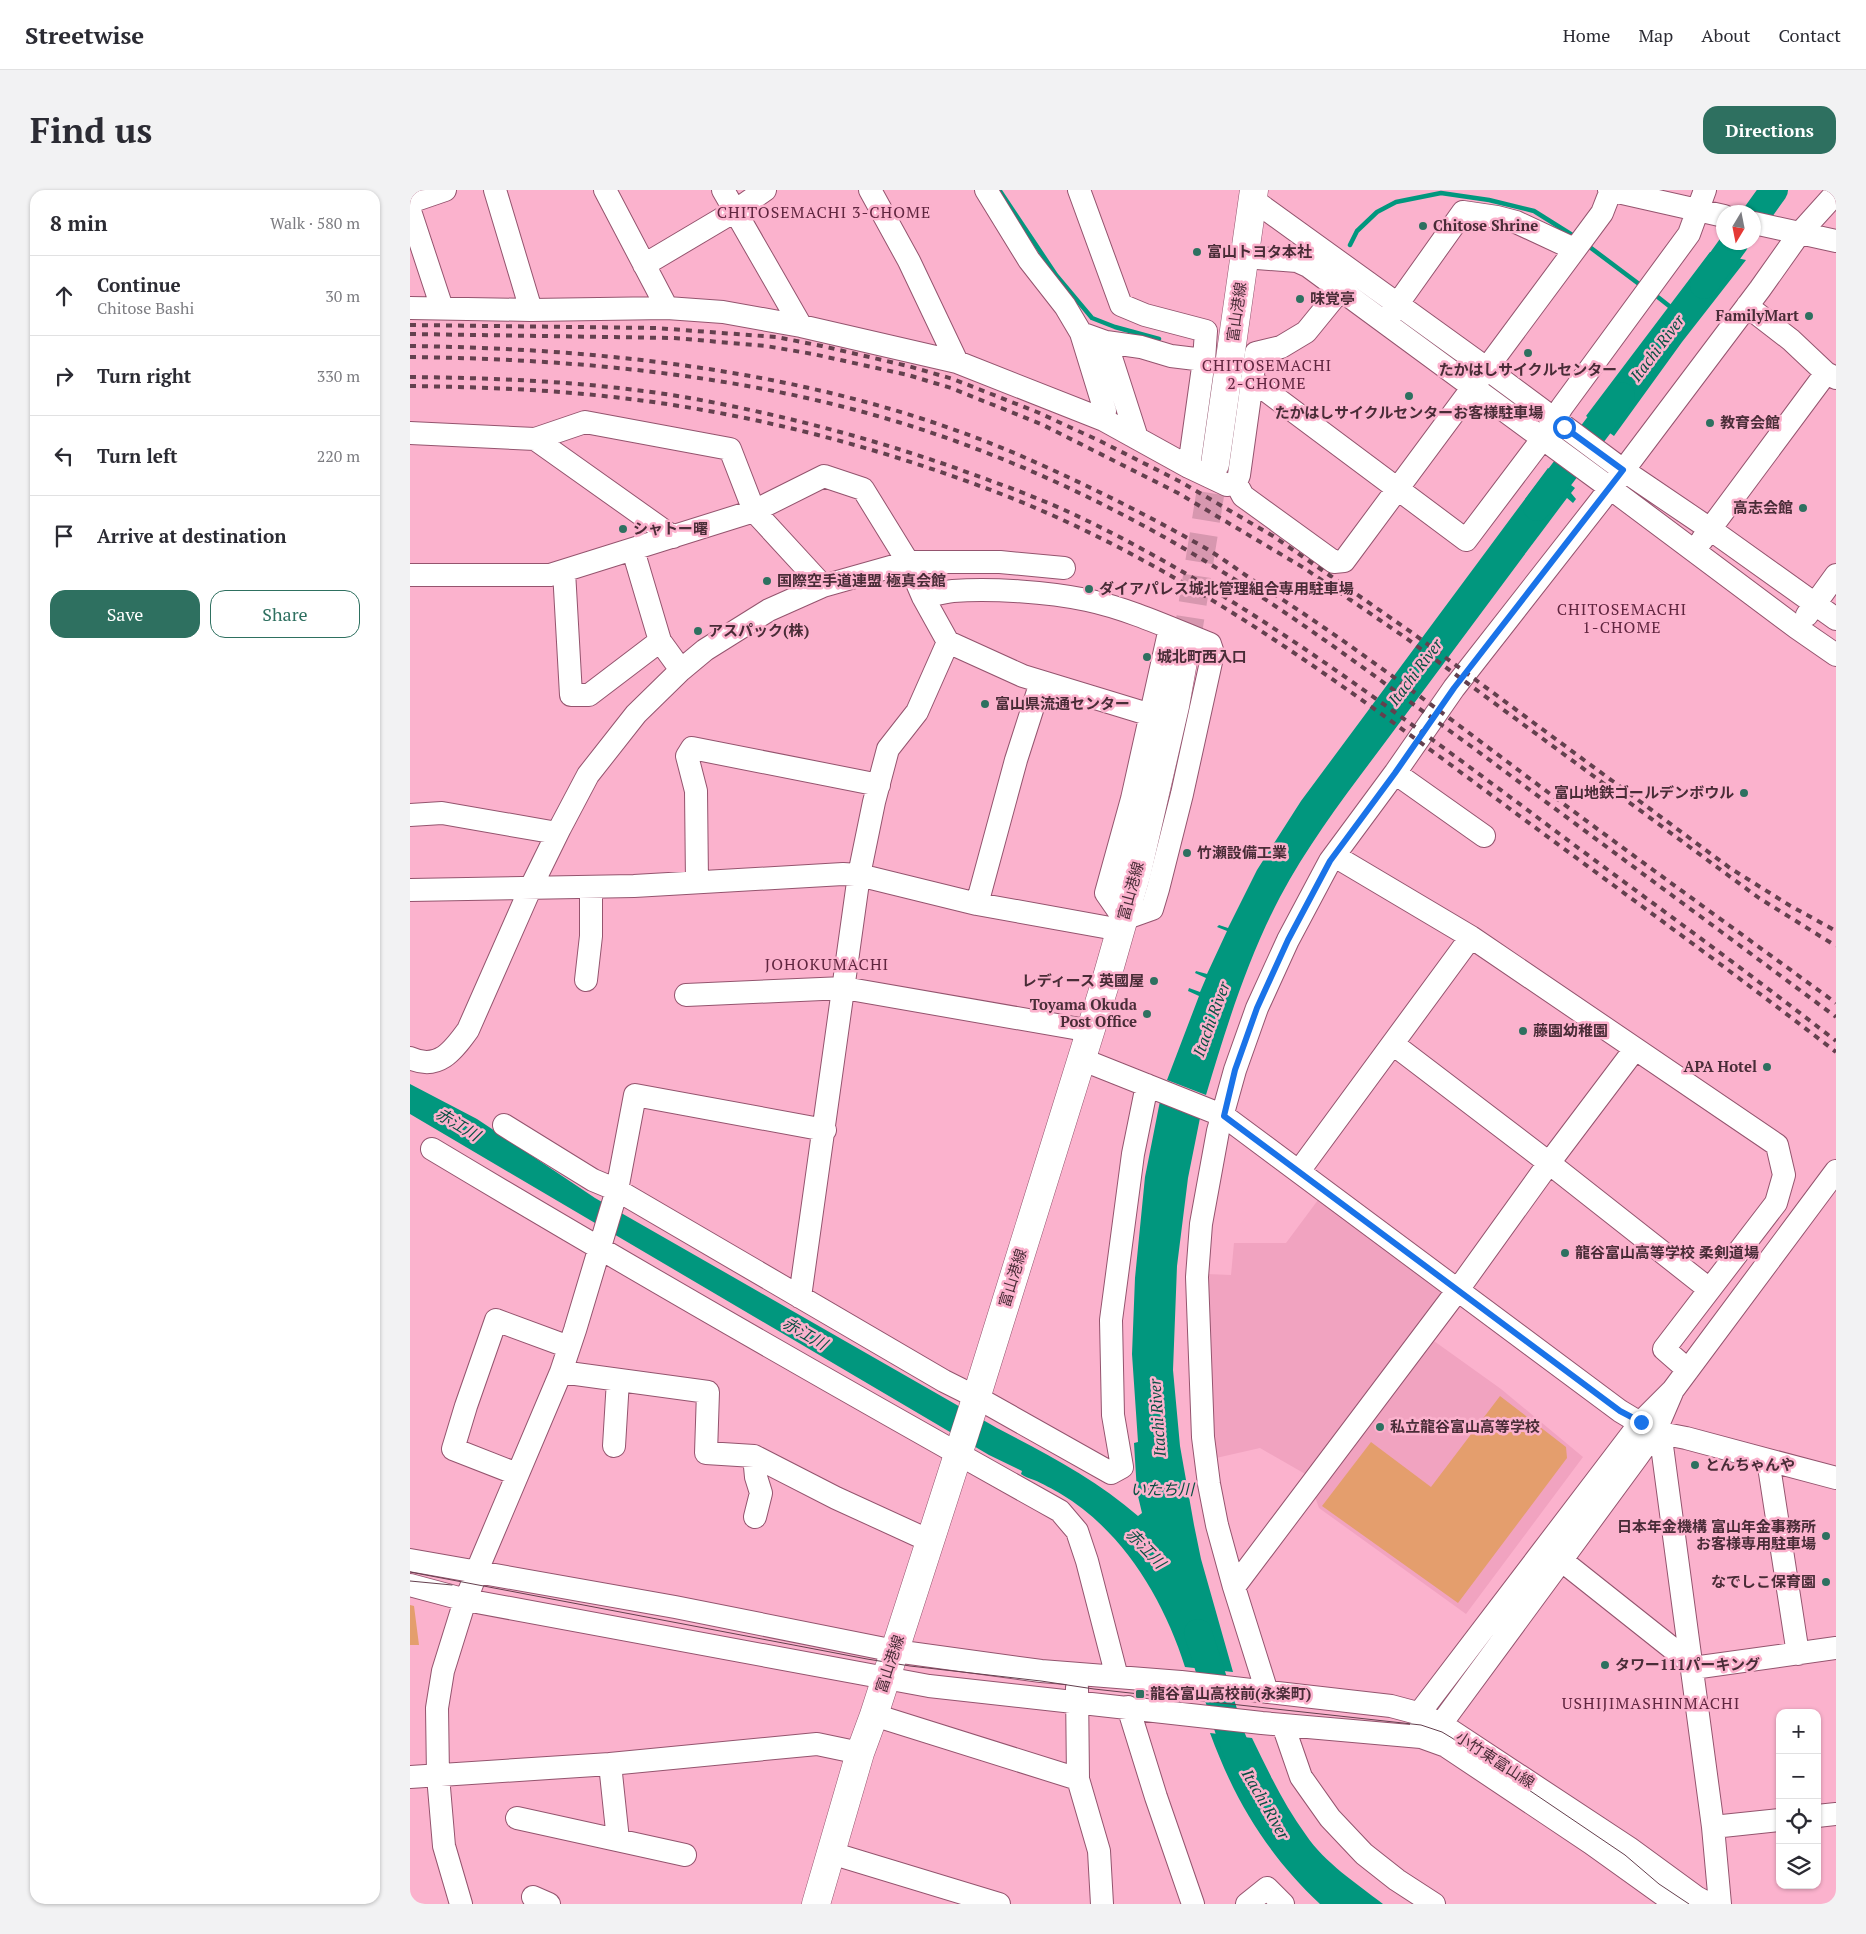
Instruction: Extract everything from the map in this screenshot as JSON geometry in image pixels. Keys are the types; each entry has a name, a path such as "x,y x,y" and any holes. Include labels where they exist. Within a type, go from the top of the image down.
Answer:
{"main road":[{"name":"富山港線","path":"1202,466 1244,257 1253,195"},
{"name":"富山港線","path":"816,1904 860,1753 960,1450 1090,1031 1137,872 1175,706 1178,637"}],"street":[{"path":"410,202 445,190"},
{"path":"495,190 531,310"},
{"path":"605,190 667,308"},
{"path":"723,190 801,326"},
{"path":"644,265 735,211 765,190"},
{"path":"870,190 910,261 957,362"},
{"path":"986,190 1028,260 1065,306 1081,333 1105,411 1104,420"},
{"path":"1079,190 1121,305 1145,315 1206,330 1202,466"},
{"path":"1236,483 1243,496 1334,562 1344,561 1399,490 1602,213 1610,190 1709,208 1546,441 1466,540 1399,490 1252,380"},
{"path":"1259,1691 1217,1525 1208,1484 1202,1437 1197,1277 1201,1224 1218,1131 1216,1112 1235,1070 1257,1008 1288,940 1330,861 1609,474 1747,306 1789,231 1836,193"},
{"path":"1253,195 1347,282 1384,323 1472,388 1546,441 1710,529 1836,619"},
{"path":"410,211 442,308"},
{"path":"1384,323 1463,212 1516,222 1574,249"},
{"path":"1761,225 1836,241"},
{"path":"1244,257 1297,261 1398,305 1559,423 1609,474 1694,551 1836,655"},
{"path":"1236,483 1240,475 1256,353 1281,347 1306,332 1347,282"},
{"path":"1694,551 1831,375 1747,306"},
{"path":"410,308 531,310 667,308 723,312 801,326 957,362 1104,420 1136,438 1202,466 1227,485 1236,483"},
{"path":"1081,333 1106,342 1141,347 1171,356 1204,360"},
{"path":"1106,342 1136,438"},
{"path":"410,433 535,440 585,422 730,449 754,511 823,586"},
{"path":"535,440 672,537"},
{"path":"410,575 550,575 754,511 824,476 863,489 908,562 923,597 948,642 1024,676 1151,714"},
{"path":"633,550 660,641 681,670"},
{"path":"410,1058 417,1061 440,1060 455,1049 468,1030 531,887 588,775 636,714 681,670 705,650 769,610 823,586 908,562 1000,562 1064,568"},
{"path":"564,571 571,694 589,695 660,641"},
{"path":"1797,628 1836,575"},
{"path":"923,597 975,590 1034,593 1087,600 1143,617 1178,637 1151,714 1132,799 1106,893 1122,924"},
{"path":"800,1297 825,1130 859,875 879,785 888,749 917,712 948,642"},
{"path":"977,904 1016,760 1041,682"},
{"path":"697,882 696,791 687,756 692,748 879,785"},
{"path":"1395,773 1484,836"},
{"path":"410,815 442,814 557,833"},
{"path":"1330,861 1338,858 1471,937 1777,1146 1784,1175 1776,1203 1664,1349 1688,1370"},
{"path":"410,890 634,886 842,874 859,875 977,904 1122,924"},
{"path":"586,980 591,936 590,886"},
{"path":"1299,1171 1471,937"},
{"path":"686,995 844,988 1090,1031"},
{"path":"1393,1044 1549,1163 1709,1289"},
{"path":"1234,1588 1457,1292 1549,1163 1635,1049"},
{"path":"1081,1059 1216,1112 1299,1171 1457,1292 1620,1411 1648,1427 1836,1478"},
{"path":"504,1125 616,1195 800,1297 944,1381 975,1402 1111,1473 1122,1467 1113,1415 1110,1320 1133,1154 1150,1086"},
{"path":"461,1904 444,1846 438,1776 437,1708 443,1671 477,1572 561,1372 616,1195 635,1095 825,1130"},
{"path":"432,1149 602,1241 697,1306 960,1450 1060,1511 1077,1531 1087,1561 1117,1677"},
{"path":"1421,1737 1441,1724 1561,1560 1673,1390 1836,1171"},
{"path":"517,1474 453,1449 496,1320 569,1347"},
{"path":"561,1372 708,1392 706,1453 754,1456 836,1498 930,1541"},
{"path":"614,1446 618,1380"},
{"path":"1648,1427 1662,1446 1693,1666 1713,1827 1720,1904"},
{"path":"1421,1737 1421,1714 1439,1688 1648,1427"},
{"path":"754,1456 756,1477 761,1493 755,1517"},
{"path":"1768,1460 1798,1654"},
{"name":"小竹東富山線","path":"410,1560 675,1607 894,1651 1041,1671 1181,1682 1391,1706 1421,1714 1441,1724 1629,1848 1696,1897 1709,1904"},
{"path":"1561,1560 1693,1666 1836,1648"},
{"name":"小竹東富山線","path":"410,1586 466,1600 936,1687 1273,1724 1421,1737 1446,1746 1591,1843 1676,1904"},
{"path":"1077,1674 1078,1779 1099,1851 1102,1904"},
{"path":"1128,1707 1156,1797 1193,1904"},
{"path":"874,1715 1078,1779"},
{"path":"1273,1724 1301,1777 1330,1818 1364,1854 1434,1904"},
{"path":"410,1777 610,1764 817,1744 860,1753"},
{"path":"610,1764 618,1840"},
{"path":"1821,1816 1836,1814"},
{"path":"518,1818 685,1855"},
{"path":"1713,1827 1776,1820"},
{"path":"832,1853 999,1904"},
{"path":"1247,1904 1267,1888 1283,1904"}],"shaded area":[{"name":"私立龍谷富山高等学校","path":"1318,1200 1441,1292 1441,1302 1420,1331 1501,1389 1583,1457 1466,1614 1319,1508 1307,1475 1260,1448 1216,1458 1210,1405 1207,1274 1231,1275 1234,1243 1286,1243"},
{"path":"1500,1396 1566,1447 1567,1458 1458,1603 1322,1506 1371,1442 1431,1487"},
{"path":"410,1605 414,1606 419,1645 410,1645"}],"water":[{"path":"1710,252 1746,260 1682,342 1614,436 1586,416"},
{"path":"1548,468 1575,488 1571,493 1576,499 1573,503 1567,498 1349,790 1292,875 1268,921 1247,970 1206,1095 1167,1080 1199,996 1188,991 1189,988 1200,992 1206,978 1195,973 1196,971 1207,974 1227,931 1217,927 1219,925 1228,928 1257,870 1301,801"},
{"path":"410,1084 477,1119 595,1198 1070,1468 1105,1490 1138,1516 1142,1513 1137,1492 1134,1443 1138,1442 1132,1354 1135,1278 1145,1177 1160,1101 1200,1118 1188,1178 1177,1266 1173,1370 1180,1446 1194,1525 1201,1559 1233,1672 1185,1667 1165,1617 1138,1569 1104,1527 1083,1509 1061,1494 1021,1474 1022,1471 989,1455 410,1114"},
{"path":"1210,1733 1252,1738 1283,1800 1314,1845 1341,1872 1383,1904 1320,1904 1284,1866 1254,1825 1230,1781"}],"waterway":[{"name":"Itachi River","path":"1761,208 1774,190"},
{"path":"1000,191 1056,275 1092,318 1115,327 1159,339"},
{"path":"1350,245 1357,231 1377,212 1396,202 1441,193 1489,200 1534,211 1577,238"},
{"path":"1587,245 1643,287"},
{"name":"Itachi River","path":"1704,285 1729,250"},
{"path":"1654,294 1673,309"},
{"name":"Itachi River","path":"1537,507 1621,396"},
{"name":"Itachi River","path":"1198,1633 1232,1739 1245,1770"}],"tunnel":[{"path":"1186,645 1215,464"}],"tram line":[{"path":"410,1572 910,1666 1094,1689 1421,1725 1442,1732 1452,1738 1625,1855 1659,1884 1689,1904"},
{"path":"410,1581 452,1585"}],"railway":[{"path":"410,325 656,328 776,337 908,366 953,379 1037,412 1181,482 1273,536 1411,632 1730,868 1789,905 1836,931"},
{"path":"410,334 674,338 766,346 813,354 908,375 951,388 1041,424 1178,493 1304,568 1406,638 1759,898 1836,946"},
{"path":"410,346 487,348 643,360 797,385 872,404 946,427 1019,455 1067,477 1138,511 1207,549 1334,635 1836,1003"},
{"path":"410,357 472,358 595,366 656,372 778,392 898,422 945,437 991,454 1082,494 1170,540 1254,592 1310,630 1472,747 1836,1017"},
{"path":"410,377 479,378 582,384 718,403 818,426 885,445 950,466 1071,513 1132,543 1191,577 1305,649 1471,768 1836,1041"},
{"path":"410,386 507,389 604,396 654,402 754,420 852,444 900,459 996,492 1064,521 1130,553 1195,590 1319,670 1439,756 1836,1052"}],"place":[{"name":"Chitose Shrine","path":"1423,226"},
{"name":"富山トヨタ本社","path":"1197,252"},
{"name":"味覚亭","path":"1300,299"},
{"name":"FamilyMart","path":"1809,316"},
{"name":"たかはしサイクルセンター","path":"1528,353"},
{"name":"たかはしサイクルセンターお客様駐車場","path":"1409,396"},
{"name":"教育会館","path":"1710,423"},
{"name":"高志会館","path":"1803,508"},
{"name":"シャトー曙","path":"623,529"},
{"name":"国際空手道連盟 極真会館","path":"767,581"},
{"name":"ダイアパレス城北管理組合専用駐車場","path":"1089,589"},
{"name":"アスパック(株)","path":"698,631"},
{"name":"城北町西入口","path":"1147,657"},
{"name":"富山県流通センター","path":"985,704"},
{"name":"富山地鉄ゴールデンボウル","path":"1744,793"},
{"name":"竹瀬設備工業","path":"1187,853"},
{"name":"レディース 英國屋","path":"1154,981"},
{"name":"Toyama Okuda Post Office","path":"1147,1014"},
{"name":"藤園幼稚園","path":"1523,1031"},
{"name":"APA Hotel","path":"1767,1067"},
{"name":"龍谷富山高等学校 柔剣道場","path":"1565,1253"},
{"name":"私立龍谷富山高等学校","path":"1380,1427"},
{"name":"とんちゃんや","path":"1695,1465"},
{"name":"日本年金機構 富山年金事務所 お客様専用駐車場","path":"1826,1536"},
{"name":"なでしこ保育園","path":"1826,1582"},
{"name":"タワー111パーキング","path":"1605,1665"},
{"name":"龍谷富山高校前(永楽町)","path":"1140,1694"}],"district":[{"name":"CHITOSEMACHI 3-CHOME","path":"824,212"},
{"name":"CHITOSEMACHI 2-CHOME","path":"1267,374"},
{"name":"CHITOSEMACHI 1-CHOME","path":"1622,618"},
{"name":"JOHOKUMACHI","path":"827,964"},
{"name":"USHIJIMASHINMACHI","path":"1651,1703"}],"route":[{"path":"1564,427 1623,470 1454,688 1395,773 1330,861 1288,940 1257,1008 1235,1070 1224,1116 1457,1292 1620,1411 1641,1422"}],"water label":[{"name":"赤江川","path":"458,1124"},
{"name":"赤江川","path":"805,1333"},
{"name":"いたち川","path":"1162,1489"},
{"name":"赤江川","path":"1146,1548"}]}
